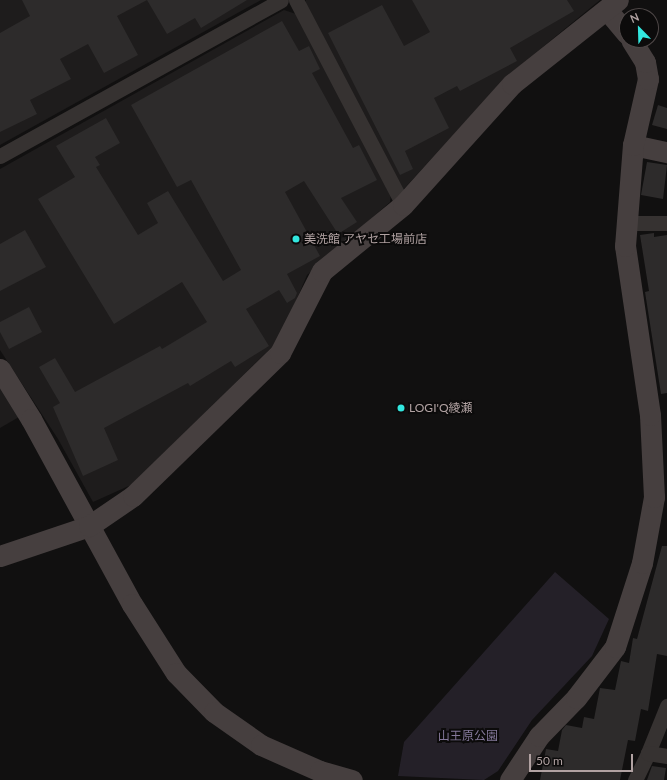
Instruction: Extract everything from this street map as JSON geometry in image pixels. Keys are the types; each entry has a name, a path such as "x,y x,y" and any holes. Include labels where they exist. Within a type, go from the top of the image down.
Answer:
{"street":[{"path":"0,156 281,0"},
{"path":"296,0 403,205"},
{"path":"0,556 89,526 133,496 280,353 322,271 403,205 512,84 613,5 619,17"},
{"path":"510,780 539,736 576,698 615,646 642,563 660,497 650,415 630,286 626,222 633,145 648,79 645,62 637,48"},
{"path":"633,145 667,152"},
{"path":"626,222 667,223"},
{"path":"0,369 32,419 89,526 155,644 205,703 277,755 352,780"},
{"path":"635,780 648,753 667,706"},
{"path":"648,753 667,756"}],"shaded area":[{"path":"0,0 261,0 0,145"},
{"path":"306,0 600,0 505,78 402,191 305,4"},
{"path":"284,10 296,14 391,194 390,202 307,275 280,339 131,485 93,502 58,439 0,350 0,169"},
{"path":"0,387 19,417 0,428"}],"green space":[{"name":"山王原公園","path":"555,572 609,619 592,656 532,720 498,771 484,780 398,776 404,742"}],"building":[{"path":"22,0 147,0 117,16 138,55 104,73 88,44 60,59 71,79 30,100 37,114 0,132 0,33 30,16"},
{"path":"147,0 247,0 201,28 195,18 167,34"},
{"path":"412,0 567,0 574,11 510,48 517,61 460,91 457,86 434,98 449,128 405,151 413,169 400,175 328,33 382,5 404,46 430,32"},
{"path":"282,21 299,51 309,46 320,69 312,73 353,148 359,145 377,180 341,198 357,222 338,234 304,181 285,192 320,256 287,274 297,293 295,298 287,303 279,290 246,309 269,346 235,367 231,361 190,386 188,383 104,428 118,460 83,476 53,407 60,403 39,367 55,358 75,392 160,346 162,349 207,322 182,282 114,324 38,199 75,177 56,146 106,118 120,143 95,157 100,165 96,167 138,235 158,223 147,203 168,191 223,281 241,270 191,180 177,187 131,105"},
{"path":"658,105 667,108 667,129 652,125"},
{"path":"647,162 667,165 663,199 641,195"},
{"path":"25,230 46,267 0,291 0,244"},
{"path":"654,233 654,237 667,235 667,393 661,394 645,292 649,291 640,235"},
{"path":"29,307 42,332 9,349 0,332 0,322"},
{"path":"662,546 667,546 667,656 657,654 648,711 641,709 635,741 628,740 620,780 540,780 546,749 558,751 562,730 566,725 582,728 584,717 594,719 600,688 615,690 621,661 629,663 633,638 637,639"},
{"path":"652,766 666,768 664,780 647,780"}],"place":[{"name":"美洗館 アヤセ工場前店","path":"296,239"},
{"name":"LOGI'Q綾瀬","path":"401,408"}]}
